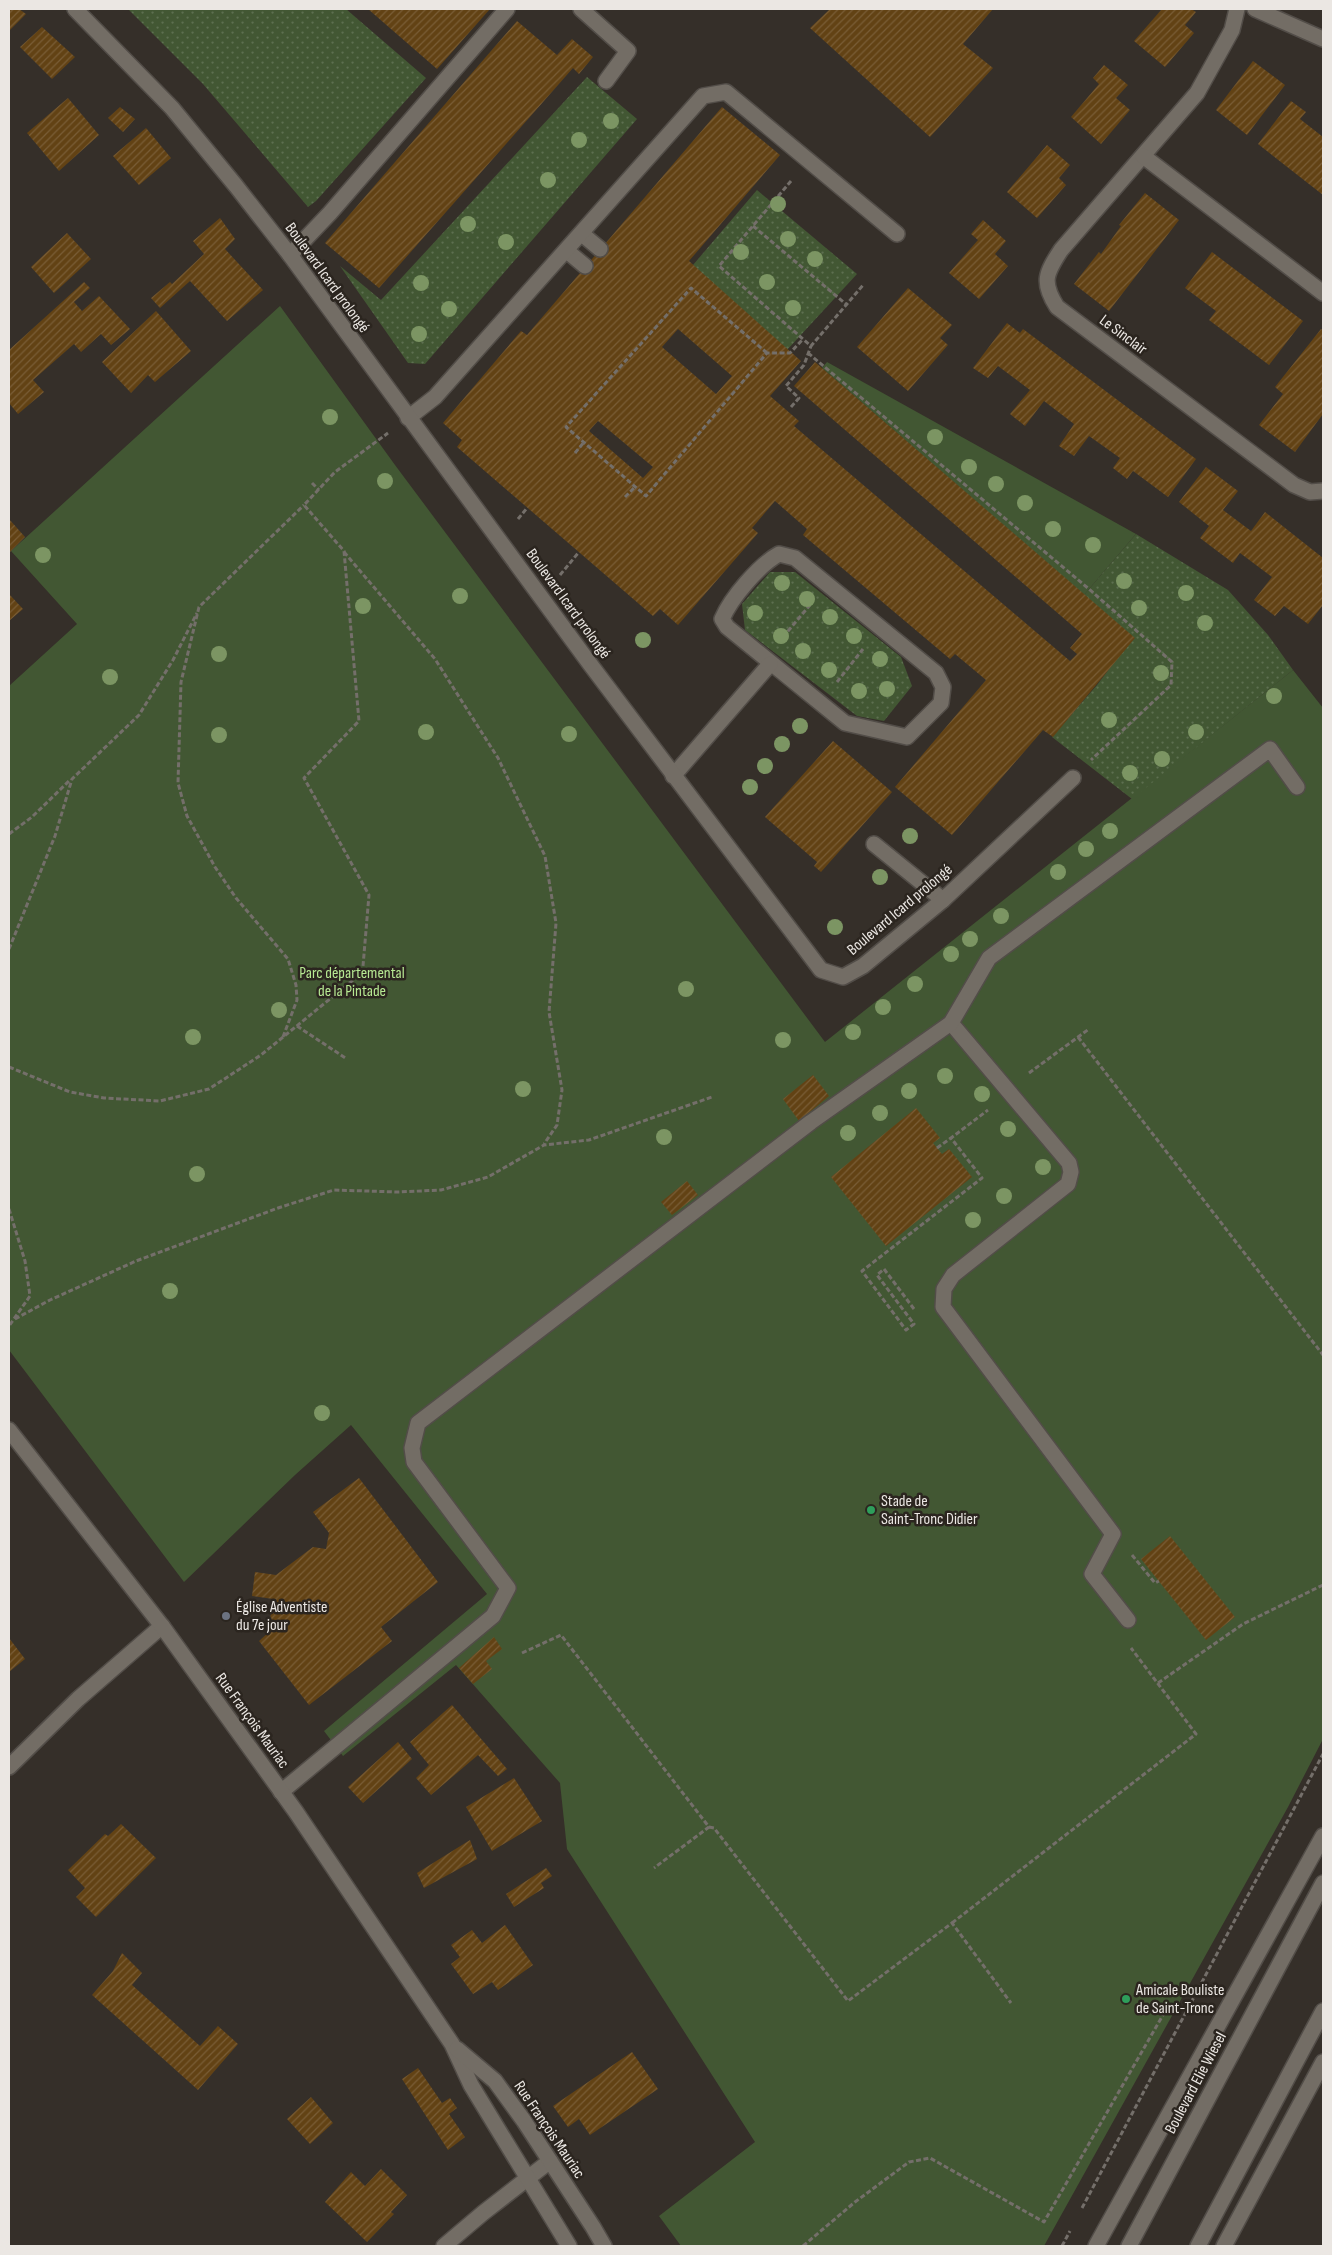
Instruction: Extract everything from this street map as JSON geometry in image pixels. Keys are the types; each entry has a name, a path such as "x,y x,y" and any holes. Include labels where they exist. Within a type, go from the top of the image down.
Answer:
{"street":[{"name":"Boulevard Icard prolongé","path":"75,9 172,108 290,255 673,776 821,970 843,977 863,966 943,900 1073,778"},
{"path":"290,255 330,213 507,9"},
{"path":"581,9 628,51 606,81"},
{"name":"Le Sinclair","path":"1237,9 1232,30 1197,93 1061,250 1047,273 1048,293 1057,307 1294,485 1310,492 1323,491"},
{"path":"1255,9 1323,39"},
{"path":"408,418 435,397 703,96 726,92 897,234"},
{"path":"1143,156 1323,293"},
{"path":"582,234 600,249"},
{"path":"567,251 585,266"},
{"path":"779,554 795,558 880,627 936,673 944,687 941,703 907,737 845,723 767,662 727,627 722,619 728,605 770,559 779,554"},
{"path":"673,776 767,662"},
{"path":"281,1792 493,1616 508,1588 414,1462 412,1448 418,1423 811,1122 950,1023 989,958 1270,750 1297,787"},
{"path":"874,844 943,900"},
{"path":"950,1023 1069,1163 1071,1172 1068,1184 953,1275 944,1289 943,1307 1113,1534 1092,1574 1128,1620"},
{"name":"Rue François Mauriac","path":"9,1430 162,1626 281,1792 452,2044 471,2085 569,2246"},
{"path":"9,1767 78,1700 162,1626"},
{"path":"1096,2246 1323,1836"},
{"name":"Boulevard Elie Wiesel","path":"1129,2246 1323,1883"},
{"path":"1198,2246 1323,2011"},
{"name":"Rue François Mauriac","path":"452,2044 495,2081 550,2161 604,2246"},
{"path":"1224,2246 1323,2062"},
{"path":"444,2246 550,2161"}],"path":[{"path":"807,161 719,266 811,346"},
{"path":"753,226 847,305"},
{"path":"791,407 799,398 786,386 804,365 811,346 864,284"},
{"path":"767,353 646,496 566,427 691,288 767,353 790,353 803,339"},
{"path":"808,354 1089,589 1172,662 1171,685 1073,778"},
{"path":"9,834 32,817 139,715 173,660 199,608 335,472 378,440"},
{"path":"575,453 584,442"},
{"path":"312,483 319,490"},
{"path":"625,497 634,486"},
{"path":"304,505 435,659 498,758 545,856 556,923 549,1012 562,1090 557,1125 544,1145"},
{"path":"9,1067 70,1092 104,1098 160,1101 209,1089 260,1055 352,981 363,966 370,895 304,778 359,721 344,551"},
{"path":"767,662 828,584"},
{"path":"199,608 181,682 178,783 187,816 215,866 236,898 288,959 296,985 296,1000 282,1037"},
{"path":"820,703 880,627"},
{"path":"9,949 55,836 72,779"},
{"path":"296,1026 348,1059"},
{"path":"1027,1074 1089,1029"},
{"path":"1078,1037 1323,1354"},
{"path":"937,1148 1010,1093"},
{"path":"15,1320 50,1300 136,1261 278,1208 334,1190 398,1192 442,1190 488,1178 544,1145 589,1140 712,1098"},
{"path":"943,1307 923,1321 884,1269 877,1275 914,1324 906,1330 862,1271 982,1178 950,1138"},
{"path":"9,1209 25,1261 30,1296 9,1326"},
{"path":"1138,1561 1155,1583 1158,1580"},
{"path":"1158,1683 1243,1624 1323,1585"},
{"path":"522,1654 561,1635 709,1827 714,1828 848,2002 1196,1734 1130,1646 1128,1620"},
{"path":"1080,2212 1323,1754"},
{"path":"654,1868 709,1827"},
{"path":"952,1923 1011,2003"},
{"path":"803,2246 855,2202 909,2162 930,2158 1044,2222 1167,2008"},
{"path":"1062,2246 1071,2229"}],"green space":[{"path":"128,9 346,9 426,78 316,201 308,207 203,84"},
{"path":"587,77 637,119 425,364 408,363 340,266 381,300"},
{"path":"757,190 857,274 787,350 693,265"},
{"name":"Parc départemental de la Pintade","path":"280,306 395,465 825,1042 1293,670 1323,708 1323,1739 1288,1807 1044,2246 681,2246 659,2216 755,2142 567,1849 560,1783 456,1665 343,1756 324,1731 487,1594 351,1425 295,1475 184,1582 9,1350 9,686 77,624 11,551"},
{"path":"827,362 1136,534 1084,595 822,368"},
{"path":"1136,534 1228,590 1268,635 1293,670 1132,799 1052,737 1115,661 1084,595"},
{"path":"770,572 795,572 901,657 912,686 884,721 857,716 745,630 742,604"}],"building":[{"path":"9,9 19,9 26,14 9,31"},
{"path":"368,9 490,9 437,69"},
{"path":"830,9 993,9 963,44 993,68 930,137 810,28"},
{"path":"1162,9 1191,9 1196,12 1185,25 1194,33 1165,67 1134,41"},
{"path":"517,21 557,55 572,39 593,57 579,74 573,68 379,288 325,243"},
{"path":"42,27 75,57 52,79 20,47"},
{"path":"1253,61 1285,85 1247,135 1216,110"},
{"path":"1104,65 1128,85 1116,98 1130,110 1101,144 1071,117 1099,84 1093,78"},
{"path":"68,98 99,135 59,171 27,133"},
{"path":"1291,101 1306,112 1300,119 1323,137 1323,195 1258,144"},
{"path":"120,107 135,119 123,132 108,118"},
{"path":"722,107 780,155 689,261 801,361 770,396 799,421 794,426 1070,661 1077,654 1070,648 1082,634 794,386 815,362 1135,638 1053,737 1043,730 952,835 895,787 986,680 955,654 950,659 803,535 807,529 775,501 752,528 758,533 678,625 660,609 653,616 457,447 462,440 443,423 521,331 527,335","holes":["678,329 732,376 716,394 662,347","598,421 653,467 643,478 589,431"]},
{"path":"146,128 171,158 139,185 113,156"},
{"path":"1047,145 1070,165 1059,178 1066,185 1037,218 1007,192"},
{"path":"1145,193 1179,220 1109,311 1074,284 1099,252 1101,254 1121,226 1119,225"},
{"path":"220,218 235,239 225,249 263,290 227,321 190,281 160,308 151,298 170,282 172,284 204,254 193,241"},
{"path":"983,220 1006,241 995,254 1008,266 979,299 949,273 978,240 971,234"},
{"path":"67,233 91,259 54,293 31,267"},
{"path":"1212,252 1303,321 1269,365 1209,320 1216,311 1185,288"},
{"path":"84,282 90,288 74,302 82,311 99,296 130,329 111,345 101,334 81,352 74,344 33,380 44,392 18,414 9,403 9,350"},
{"path":"908,288 952,325 940,338 948,345 908,391 857,347"},
{"path":"156,311 191,351 155,382 148,375 131,393 102,362"},
{"path":"1007,323 1020,333 1023,329 1196,459 1168,497 1133,471 1127,479 1113,468 1120,458 1089,436 1074,456 1059,446 1074,424 1044,401 1025,426 1010,414 1030,390 998,366 988,378 973,368"},
{"path":"1321,329 1323,330 1323,414 1295,452 1259,425 1283,394 1275,387"},
{"path":"1206,467 1238,491 1223,510 1251,531 1265,512 1323,558 1323,605 1308,624 1284,606 1275,616 1254,600 1272,577 1240,553 1233,563 1200,538 1209,526 1179,502"},
{"path":"9,519 25,537 9,553"},
{"path":"9,594 23,609 9,621"},
{"path":"833,741 892,792 821,872 814,866 817,862 765,817"},
{"path":"813,1075 829,1096 799,1121 783,1099"},
{"path":"916,1108 940,1138 933,1143 942,1154 949,1149 972,1177 886,1246 831,1177"},
{"path":"687,1181 698,1195 672,1215 661,1202"},
{"path":"359,1478 438,1582 381,1627 392,1641 309,1705 259,1641 268,1633 273,1599 252,1596 255,1572 276,1575 313,1547 326,1549 329,1533 313,1512"},
{"path":"1170,1536 1235,1617 1206,1640 1141,1559"},
{"path":"494,1637 502,1649 486,1661 492,1669 473,1684 459,1668"},
{"path":"9,1638 25,1659 9,1672"},
{"path":"452,1705 507,1769 498,1776 478,1755 431,1795 416,1778 429,1765 410,1742"},
{"path":"398,1742 412,1759 363,1803 348,1787"},
{"path":"514,1778 542,1821 492,1851 466,1807"},
{"path":"121,1824 156,1858 96,1917 76,1897 85,1888 68,1870 105,1834 108,1836"},
{"path":"470,1840 477,1859 424,1888 417,1873"},
{"path":"546,1868 552,1876 541,1883 544,1888 514,1907 506,1894"},
{"path":"505,1925 533,1965 498,1990 492,1982 473,1994 451,1964 460,1957 451,1945 472,1930 482,1943"},
{"path":"122,1953 142,1973 132,1985 200,2046 218,2026 238,2044 198,2090 92,1995 113,1971"},
{"path":"632,2052 658,2089 590,2135 579,2119 568,2127 553,2106"},
{"path":"418,2068 442,2103 450,2098 457,2108 449,2114 465,2137 448,2150 402,2079"},
{"path":"311,2097 333,2123 310,2144 287,2119"},
{"path":"381,2169 407,2195 391,2212 394,2214 367,2242 325,2202 351,2172 365,2186"}],"place":[{"name":"Stade de Saint-Tronc Didier","path":"871,1510"},
{"name":"Église Adventiste du 7e jour","path":"226,1616"},
{"name":"Amicale Bouliste de Saint-Tronc","path":"1126,1999"}]}
